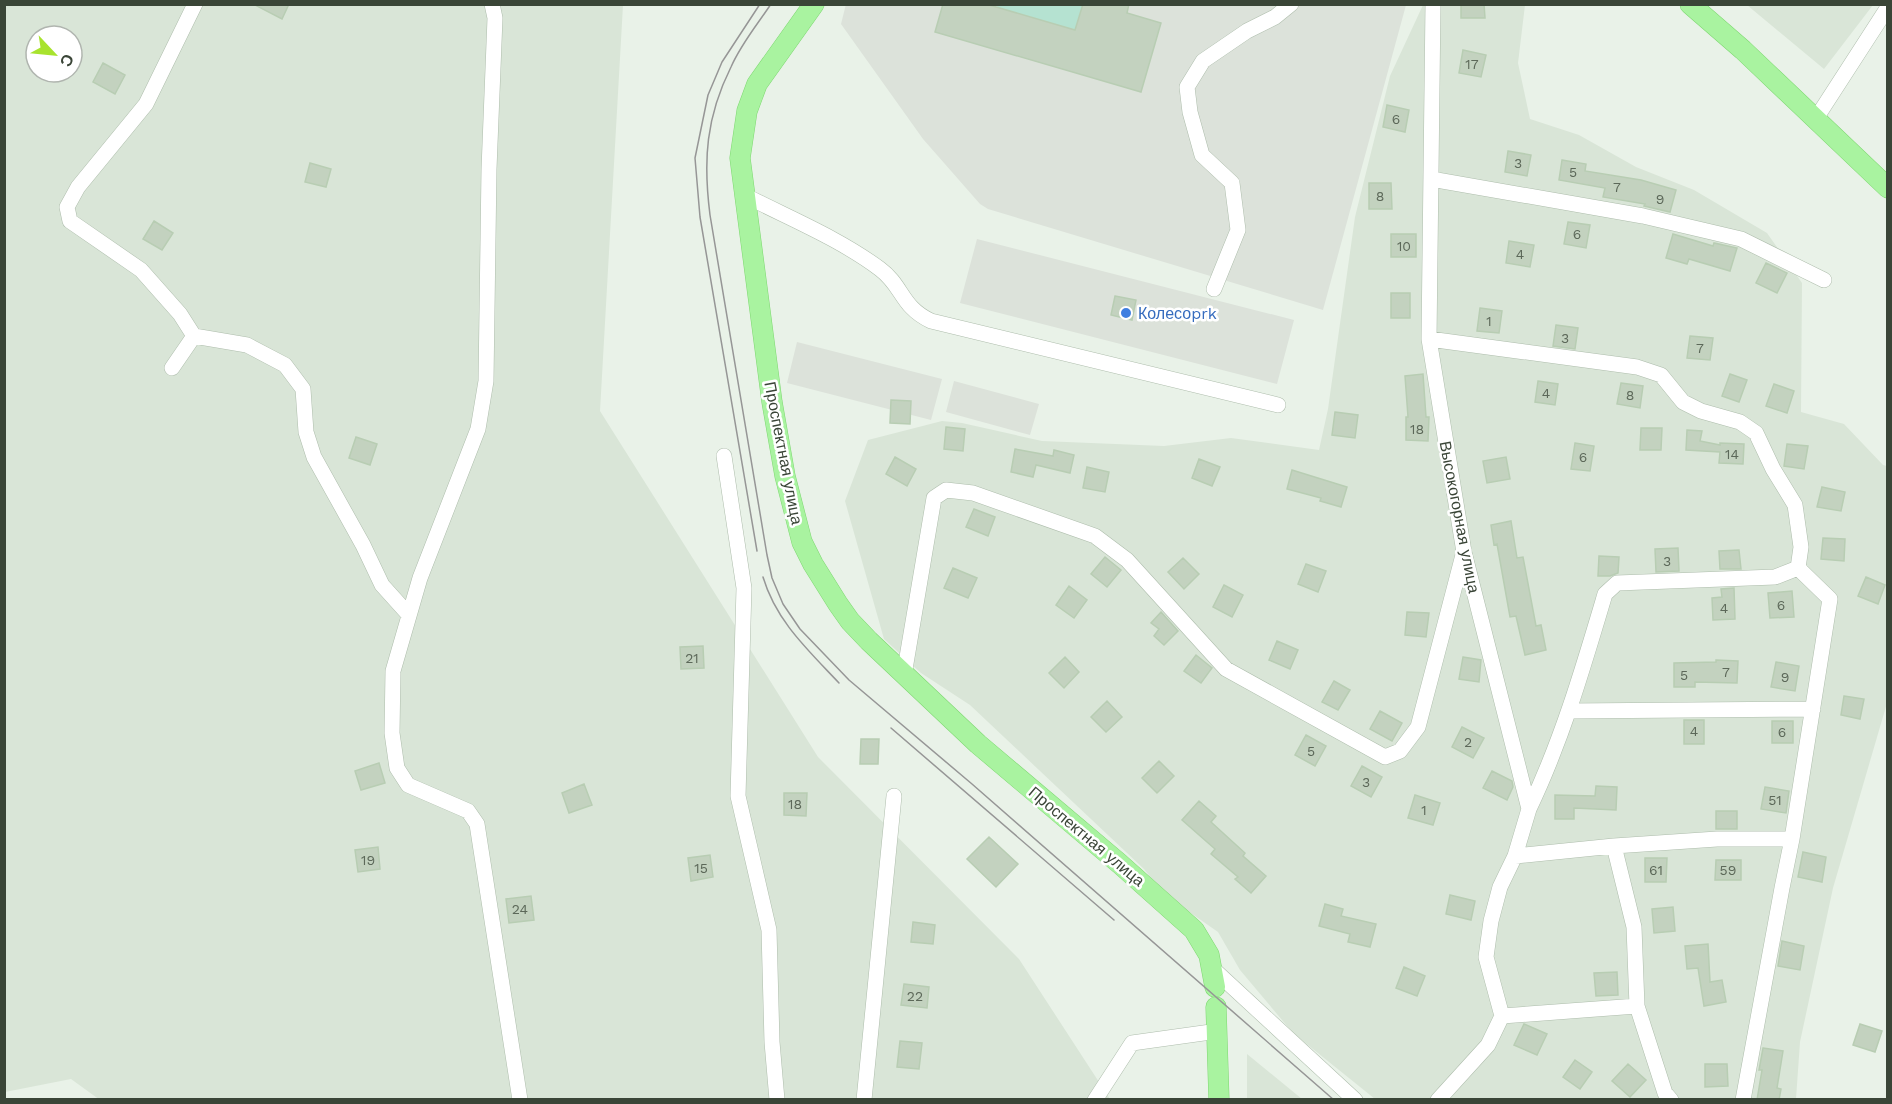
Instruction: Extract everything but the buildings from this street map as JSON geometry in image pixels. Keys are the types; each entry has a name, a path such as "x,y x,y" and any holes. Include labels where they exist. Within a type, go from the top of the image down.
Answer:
{"main road":[{"name":"Проспектная улица","path":"814,4 757,84 747,111 740,158 772,402 785,476 802,542 813,564 850,621 978,744 1186,922 1194,930 1209,955 1213,978"},
{"path":"1690,4 1743,50 1887,188"},
{"path":"1216,1007 1219,1100"}],"street":[{"path":"195,4 146,104 78,187 67,207 70,221 141,270 180,314 194,336 247,345 285,364 303,389 306,432 314,457 382,585 409,615"},
{"path":"492,4 495,18 489,169 486,381 478,429 420,578 393,671 392,733 397,768 408,785 468,811 477,824 520,1100"},
{"path":"1214,289 1238,230 1232,183 1202,155 1190,112 1187,87 1203,61 1247,31 1275,17 1291,4"},
{"name":"Высокогорная улица","path":"1433,4 1429,339 1464,552 1528,809 1515,856 1500,887 1491,921 1486,957 1502,1016"},
{"path":"1815,120 1887,7"},
{"path":"1431,179 1643,216 1741,239 1824,280"},
{"path":"746,196 870,262 889,276 916,315 931,321 1278,405"},
{"path":"172,368 194,336"},
{"path":"1429,339 1637,367 1661,375 1683,402 1701,411 1740,422 1756,433 1773,469 1795,505 1801,547 1798,568"},
{"path":"724,456 744,588 738,796 769,930 772,1042 777,1100"},
{"path":"904,675 934,498 946,490 973,493 1095,536 1127,560 1226,669 1385,757 1400,751 1418,727 1464,552"},
{"path":"1743,1100 1792,839 1830,599 1798,568"},
{"path":"1528,809 1548,767 1570,711 1605,594 1617,583 1775,577 1798,568"},
{"path":"1570,711 1813,709"},
{"path":"864,1100 894,796"},
{"path":"1515,856 1717,839 1792,839"},
{"path":"1614,846 1634,927 1637,1006 1665,1093 1671,1100"},
{"path":"1213,978 1355,1100"},
{"path":"1438,1100 1488,1045 1502,1016 1637,1006"},
{"path":"1095,1100 1132,1043 1218,1031"}],"shaded area":[{"path":"846,4 1406,5 1323,310 988,209 980,204 923,139 841,24"},
{"path":"5,5 623,5 600,411 818,757 1019,959 1110,1099 100,1100 71,1079 5,1092"},
{"path":"1423,5 1525,5 1518,63 1530,119 1579,135 1636,167 1694,190 1767,233 1802,283 1801,412 1844,424 1883,465 1887,466 1887,703 1833,888 1800,1042 1796,1099 1375,1099 1293,1033 1240,970 1218,932 1165,895 1144,869 970,705 921,673 884,639 845,501 868,440 942,421 962,423 1042,441 1164,446 1231,438 1319,450 1328,409 1355,217 1390,76"},
{"path":"1747,5 1873,5 1824,69"},
{"path":"977,239 1294,320 1277,384 960,303"},
{"path":"797,342 942,379 931,420 787,383"},
{"path":"954,381 1039,404 1030,435 946,412"},
{"path":"1247,1054 1302,1099 1247,1099"}],"green space":[{"path":"998,4 1083,5 1075,30 997,8"}],"tram line":[{"path":"757,551 700,217 695,158 708,95 722,62 760,4"},
{"path":"771,4 740,50 716,103 708,139 707,176 710,215 767,555 772,578 783,604 800,629 849,680 972,784 1334,1100"},
{"path":"763,577 776,607 794,634 839,683"},
{"path":"891,728 1114,920"}],"place":[{"name":"Колесоprk","path":"1126,313"}]}
